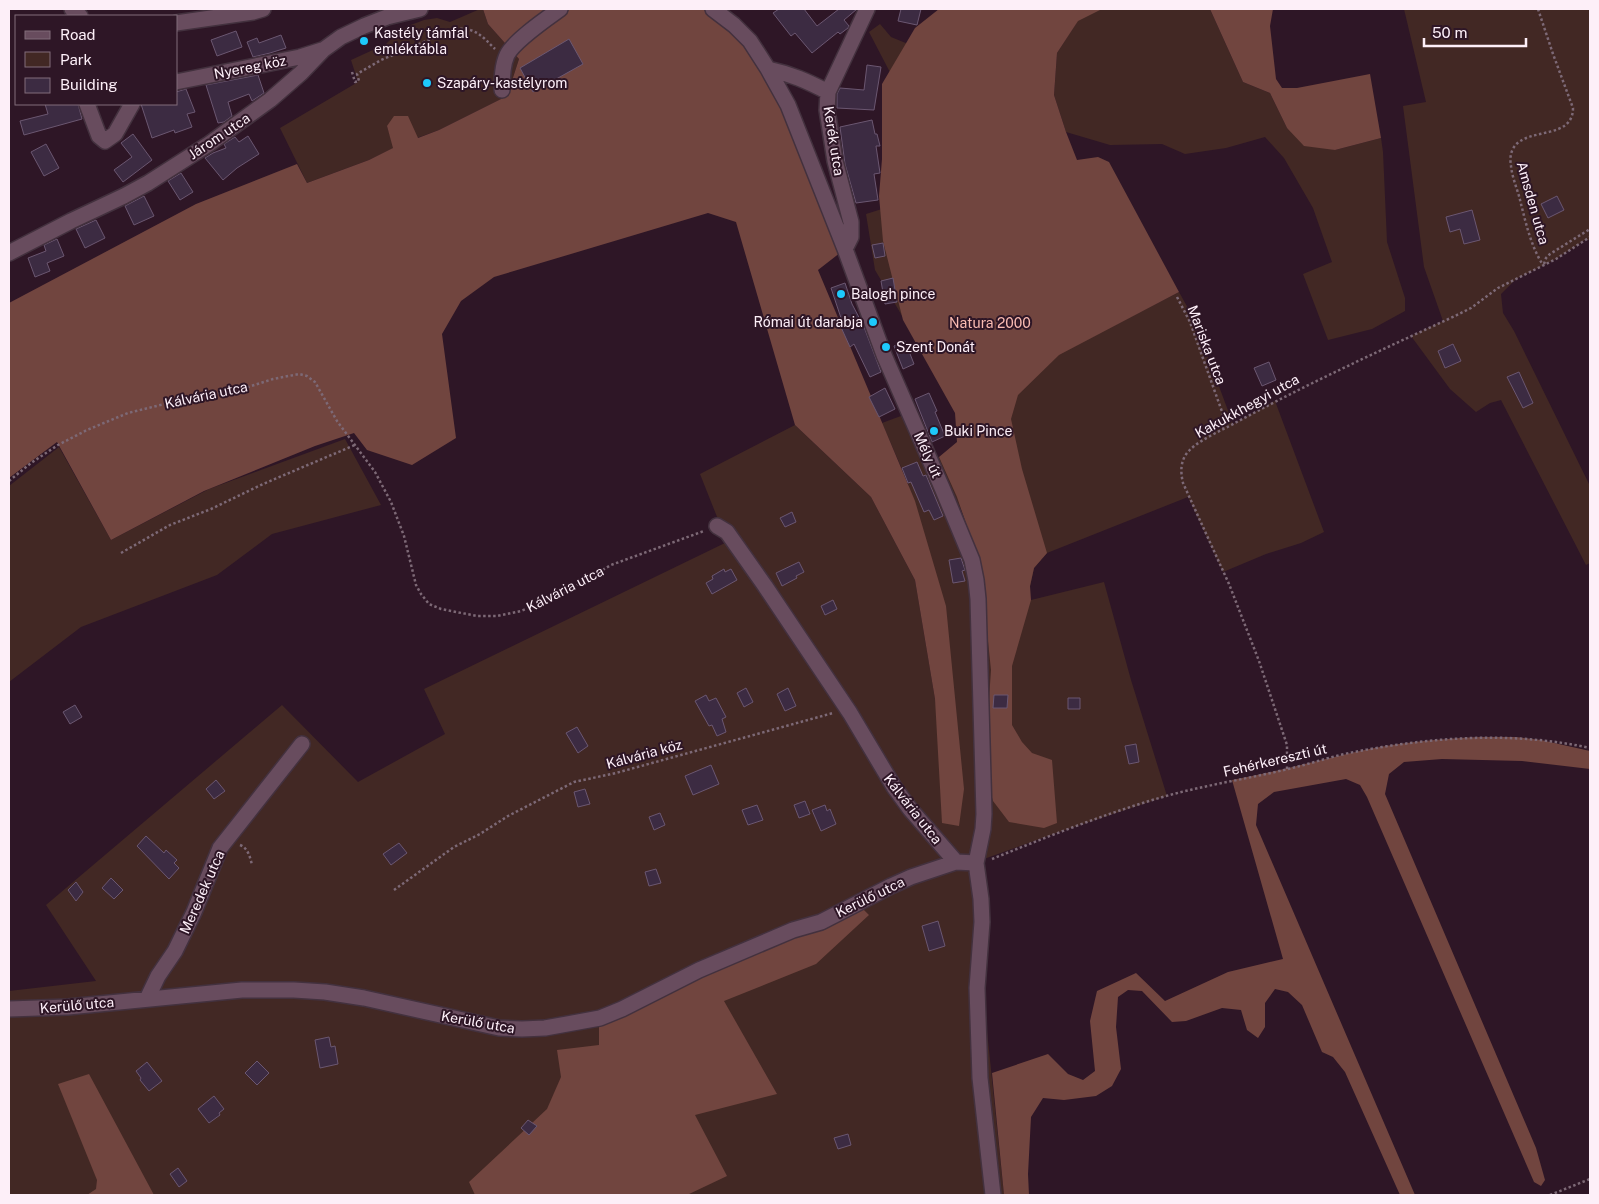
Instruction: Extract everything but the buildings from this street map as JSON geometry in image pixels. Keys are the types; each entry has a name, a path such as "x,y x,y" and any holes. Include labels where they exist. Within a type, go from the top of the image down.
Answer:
{"street":[{"path":"178,23 263,9"},
{"name":"Járom utca","path":"9,254 71,221 124,196 209,144 270,100 324,50 341,37 386,17 420,9"},
{"path":"502,90 503,69 507,54 519,41 560,9"},
{"name":"Mély út","path":"713,9 734,25 750,41 788,105 845,249 884,355 972,560 978,599 984,814 976,862 982,922 977,988 980,1078 993,1195"},
{"name":"Kerék utca","path":"845,249 851,237 851,222 835,161 826,110 828,92 867,9"},
{"name":"Nyereg köz","path":"178,82 300,57 324,50"},
{"path":"768,69 807,81 828,92"},
{"path":"87,105 99,136 105,141 115,134 131,105"},
{"name":"Kálvária utca","path":"717,526 727,532 850,713 894,787 910,809 956,862"},
{"name":"Meredek utca","path":"147,999 158,976 175,951 194,912 220,848 302,744"},
{"name":"Kerülő utca","path":"9,1009 68,1007 242,990 325,992 364,998 499,1028 522,1030 545,1028 600,1018 699,970 793,930 821,922 891,886 956,862 976,862"}],"path":[{"name":"Amsden utca","path":"1538,9 1570,98 1573,114 1571,120 1560,128 1519,142 1513,148 1510,156 1511,167 1527,227 1543,265"},
{"path":"352,72 355,82 359,81 357,74 381,60 455,29 465,28 481,35 500,53 507,54"},
{"path":"1543,265 1550,254 1590,229"},
{"name":"Kakukkhegyi utca","path":"1287,769 1287,745 1259,661 1229,584 1183,482 1182,464 1185,456 1204,440 1275,401 1471,308 1498,288 1556,259 1590,237"},
{"name":"Mariska utca","path":"1177,297 1190,322 1225,420 1223,430"},
{"name":"Kálvária utca","path":"9,481 58,445 87,430 128,413 197,396 240,390 273,379 299,374 307,376 315,382 337,421 374,472 391,502 404,536 416,586 429,604 441,609 477,616 497,616 520,611 562,594 612,565 717,526"},
{"path":"121,553 170,525 211,509 263,484 355,445"},
{"name":"Kálvária köz","path":"394,890 454,847 480,834 516,811 574,782 832,713 850,713"},
{"name":"Fehérkereszti út","path":"976,862 988,860 1059,832 1158,799 1352,752 1451,739 1516,737 1590,748"},
{"path":"220,848 233,842 242,845 248,853 252,865"},
{"path":"1550,1195 1590,1179"}],"green space":[{"path":"483,9 488,24 519,59 507,96 439,130 417,138 387,126 394,148 369,160 307,183 280,128 358,82 351,60 386,44 397,33 408,26 424,20 437,18 450,22"},
{"path":"483,9 713,9 768,69 845,249 818,270 915,501 946,606 964,789 959,826 942,823 935,699 915,580 871,497 795,425 736,222 708,213 494,277 461,301 442,334 456,438 412,465 367,450 354,433 315,446 204,491 111,540 57,442 9,478 9,303 196,204 297,164 307,183 369,160 393,148 387,126 394,116 408,116 418,138 439,130 507,96 519,59 488,24"},
{"name":"Natura 2000","path":"939,9 1102,9 1078,21 1057,53 1054,95 1077,160 1098,157 1109,162 1179,292 1059,355 1018,395 1011,419 1022,469 1047,553 1034,568 1030,586 1031,600 1012,666 1012,725 1022,742 1032,753 1052,760 1057,823 1044,828 1009,822 993,801 986,778 985,758 991,670 980,565 957,497 939,457 957,442 955,413 903,320 883,241 879,196 882,159 882,84 915,28"},
{"path":"949,9 1210,9 1243,82 1270,93 1287,128 1335,150 1381,138 1387,242 1405,298 1405,311 1372,329 1328,340 1303,274 1332,262 1313,208 1284,158 1265,137 1226,148 1185,154 1162,144 1110,145 1066,132 1054,95 1057,53 1077,22 1009,75 1059,354 1179,292 1194,319 1233,424 1275,401 1324,532 1301,543 1266,554 1223,572 1188,497 1047,553 1034,568 1027,601 1104,582 1131,680 1167,796 984,859 988,920 984,1002 1004,1195 9,1195 9,991 96,981 46,905 282,705 358,782 445,734 424,689 727,542 700,474 795,425 871,497 915,580 959,826 908,483 882,423 909,413 931,461 939,457 941,461 961,444 960,414 875,270 866,214 885,208 894,80 869,32 880,24 891,37 913,46","holes":["959,505 986,564 980,565"]},
{"path":"1210,9 1273,9 1270,26 1276,79 1282,88 1297,88 1370,74 1381,138 1335,150 1304,146 1287,128 1270,93 1243,82"},
{"path":"1404,9 1590,9 1590,240 1585,240 1556,259 1516,279 1501,294 1503,313 1514,331 1590,486 1590,563 1586,565 1501,400 1490,403 1476,412 1450,389 1411,336 1443,321 1424,267 1403,106 1426,102"},
{"path":"345,439 381,505 272,534 217,575 81,627 9,682 9,486 59,447 111,540 209,489"},
{"path":"1480,737 1516,737 1541,740 1590,751 1590,769 1522,761 1442,759 1404,762 1389,774 1385,794 1536,1148 1545,1180 1541,1186 1534,1182 1367,797 1360,785 1346,779 1274,792 1258,804 1256,825 1415,1195 1400,1195 1345,1072 1333,1057 1322,1052 1302,1005 1288,992 1275,989 1265,1003 1265,1027 1258,1038 1247,1030 1241,1010 1222,1008 1186,1021 1172,1022 1142,991 1128,990 1118,997 1116,1027 1121,1069 1112,1086 1096,1096 1064,1100 1043,1098 1031,1117 1028,1174 1029,1195 1004,1195 992,1073 1048,1054 1068,1074 1083,1080 1095,1071 1090,1021 1097,991 1136,973 1165,1001 1228,972 1283,959 1232,780 1399,744"},
{"path":"859,905 869,915 816,964 724,1001 777,1094 695,1115 727,1176 687,1195 475,1195 469,1182 547,1109 561,1077 557,1050 599,1045 599,1024 715,968"},
{"path":"89,1074 154,1195 87,1195 96,1189 97,1180 58,1084"}],"place":[{"name":"Kastély támfal emléktábla","path":"364,41"},
{"name":"Szapáry-kastélyrom","path":"427,83"},
{"name":"Balogh pince","path":"841,294"},
{"name":"Római út darabja","path":"873,322"},
{"name":"Szent Donát","path":"886,347"},
{"name":"Buki Pince","path":"934,431"}]}
